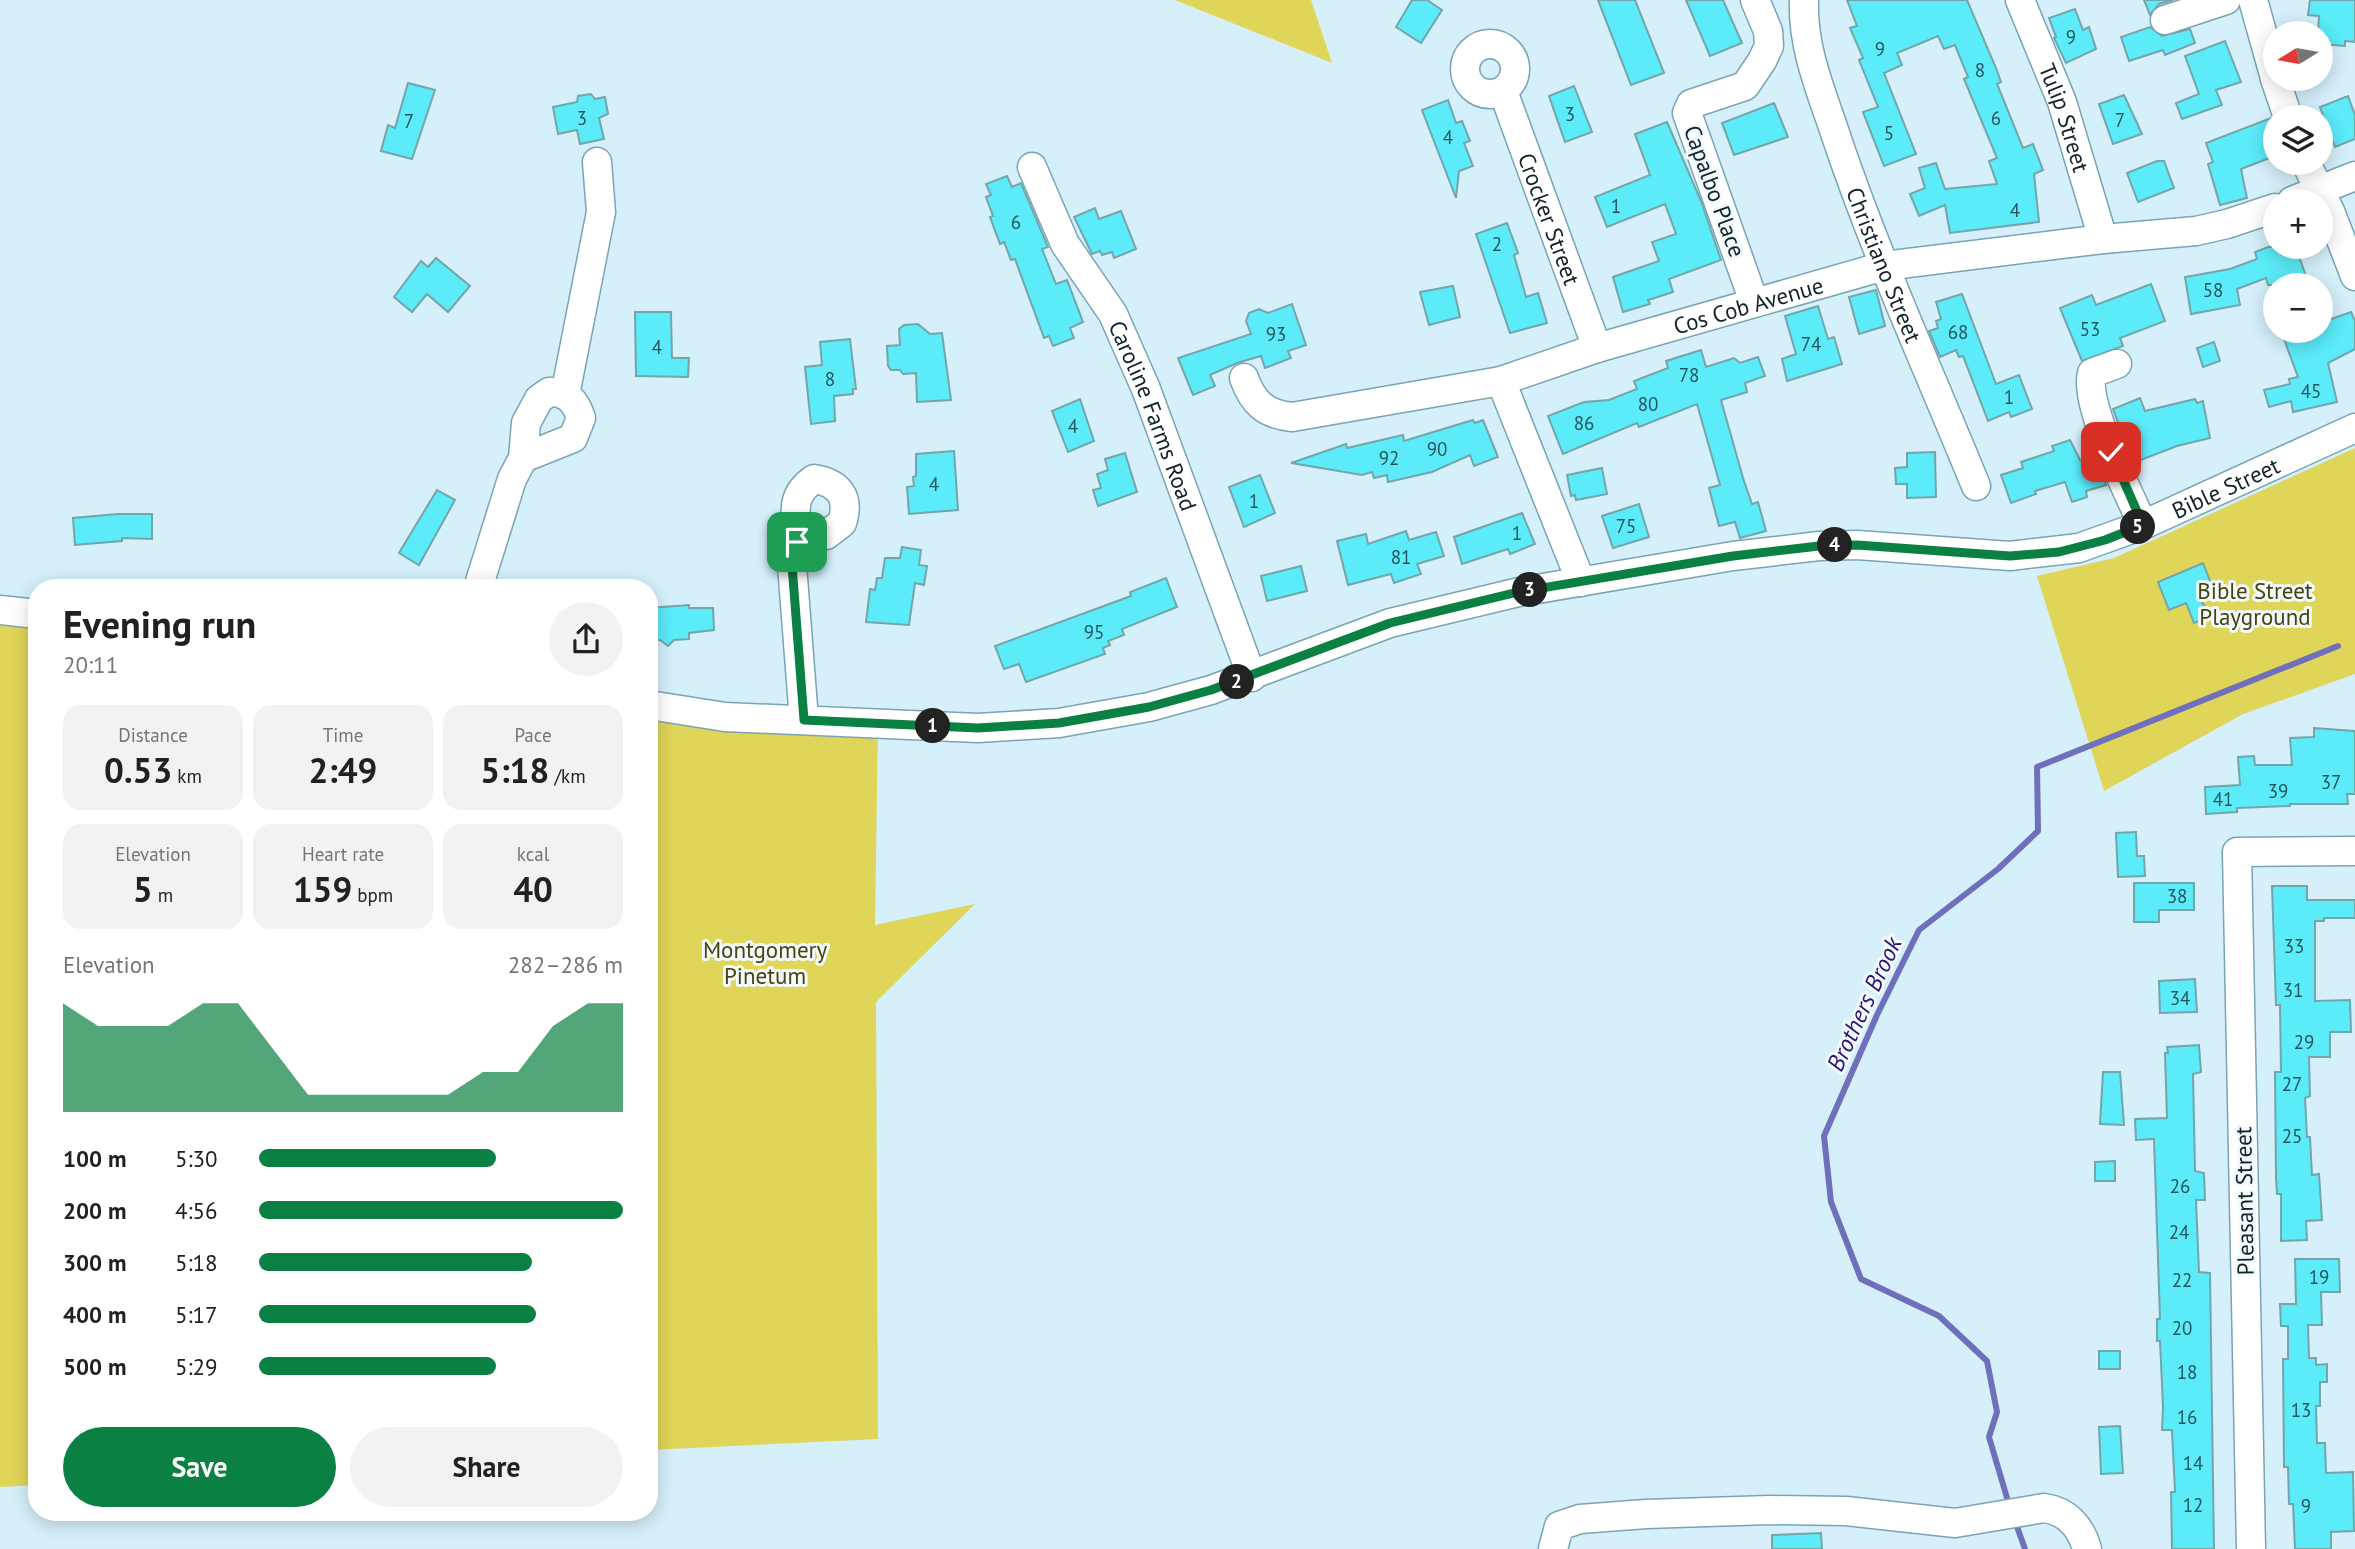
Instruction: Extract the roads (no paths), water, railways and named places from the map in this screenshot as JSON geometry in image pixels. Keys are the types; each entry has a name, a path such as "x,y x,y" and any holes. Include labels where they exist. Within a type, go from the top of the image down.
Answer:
{"street":[{"name":"Capalbo Place","path":"1754,302 1687,113 1691,104 1745,86 1762,61 1769,46 1768,32 1755,0"},
{"name":"Christiano Street","path":"1804,0 1804,38 1845,163 1884,266 1976,486"},
{"name":"Tulip Street","path":"2020,0 2063,102 2103,239"},
{"path":"2165,19 2226,0"},
{"path":"2253,0 2263,35"},
{"name":"Crocker Street","path":"1503,91 1597,348"},
{"path":"565,395 601,212 597,162"},
{"name":"Caroline Farms Road","path":"1032,167 1065,244 1113,314 1146,389 1252,677"},
{"path":"2322,189 2355,176"},
{"name":"Cos Cob Avenue","path":"1244,378 1251,396 1261,408 1273,415 1292,417 1501,381 1597,348 1884,266 2103,239 2196,231 2263,212"},
{"path":"2333,223 2355,276"},
{"path":"2117,363 2092,373 2090,393 2111,452 2143,525"},
{"path":"1501,381 1581,582"},
{"path":"481,579 512,480 523,458 523,438 532,409 549,392 565,395 577,406 581,418 573,438 523,458"},
{"name":"Bible Street","path":"658,706 726,717 978,728 1038,725 1149,707 1252,677 1422,613 1485,598 1733,556 1819,546 1857,545 2032,555 2079,548 2143,525 2355,428"},
{"path":"797,542 792,565 804,720"},
{"path":"0,610 28,613"},
{"name":"Pleasant Street","path":"2251,1549 2237,852 2355,851"},
{"path":"1553,1549 1559,1526 1567,1522 1646,1514 1846,1511 1955,1523 2031,1508 2054,1509 2065,1515 2081,1532 2087,1549"}],"waterway":[{"name":"Brothers Brook","path":"2010,1508 1989,1437 1997,1412 1987,1361 1939,1316 1861,1279 1831,1202 1824,1136 1877,1015 1919,930 1998,869 2038,831 2037,767 2338,646"},
{"name":"Brothers Brook","path":"2015,1521 2025,1549"}],"park label":[{"name":"Bible Street Playground","path":"2255,603"},
{"name":"Montgomery Pinetum","path":"765,962"}]}
